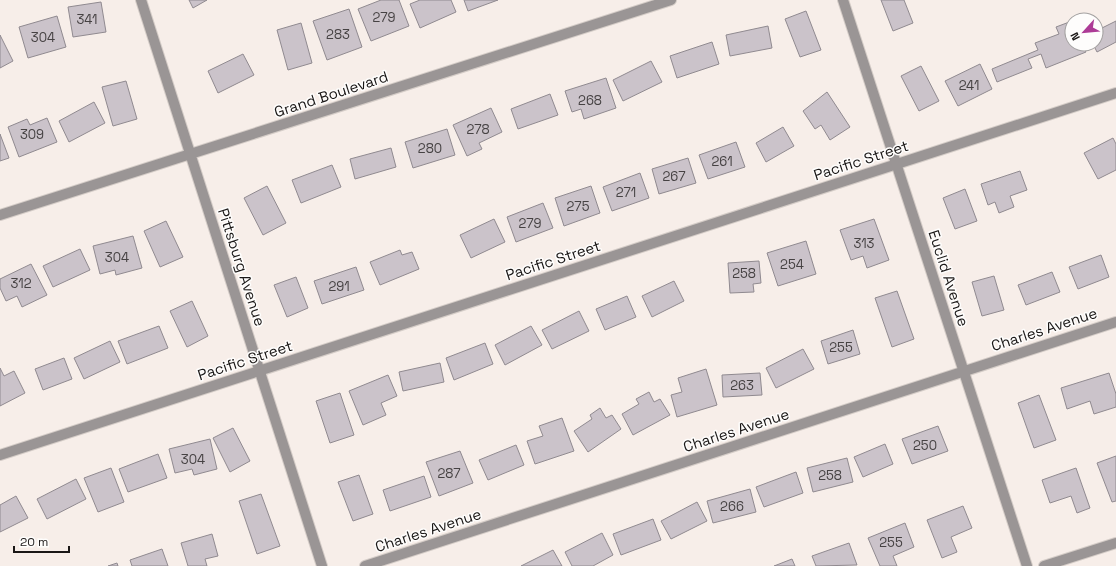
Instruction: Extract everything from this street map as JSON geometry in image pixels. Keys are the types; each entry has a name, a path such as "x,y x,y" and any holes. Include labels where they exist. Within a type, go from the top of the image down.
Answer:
{"street":[{"name":"Pittsburg Avenue","path":"141,0 322,566"},
{"name":"Grand Boulevard","path":"0,215 671,0"},
{"name":"Euclid Avenue","path":"843,0 1027,566"},
{"name":"Pacific Street","path":"0,455 1116,93"},
{"name":"Charles Avenue","path":"365,566 1116,322"},
{"path":"1044,566 1116,542"}],"building":[{"path":"189,0 207,0 193,8"},
{"path":"381,0 399,0 409,26 371,41 358,9"},
{"path":"420,0 451,0 456,12 420,28 410,4"},
{"path":"464,0 498,0 468,11"},
{"path":"881,0 904,0 913,23 893,31"},
{"path":"101,2 106,32 73,37 68,7"},
{"path":"349,9 362,47 327,60 313,21"},
{"path":"806,11 821,50 800,57 785,19"},
{"path":"57,16 66,47 28,58 19,27"},
{"path":"1116,21 1116,42 1104,48 1104,27"},
{"path":"301,23 312,63 288,70 277,30"},
{"path":"1064,24 1064,52 1086,52 1046,68 1041,54 1028,59 1032,68 997,82 992,69 1038,50 1035,43 1059,34 1056,27"},
{"path":"768,26 772,48 730,56 726,35"},
{"path":"0,35 13,61 0,68"},
{"path":"712,42 719,64 677,78 670,56"},
{"path":"243,54 254,75 218,93 208,71"},
{"path":"651,61 662,82 623,101 613,80"},
{"path":"980,64 992,89 958,106 945,81"},
{"path":"921,66 939,101 919,111 901,76"},
{"path":"606,78 616,108 584,119 581,109 572,112 565,91"},
{"path":"126,81 137,119 113,126 102,87"},
{"path":"827,92 850,127 830,140 821,125 815,129 803,111"},
{"path":"550,94 558,115 518,129 511,109"},
{"path":"94,102 105,123 69,142 59,121"},
{"path":"491,108 502,132 479,143 482,149 467,156 453,125"},
{"path":"47,118 57,142 19,157 8,127 27,119 30,125"},
{"path":"783,127 794,146 766,162 756,143"},
{"path":"447,129 455,155 413,168 405,142"},
{"path":"0,134 9,158 0,161"},
{"path":"1113,138 1116,144 1116,170 1098,179 1084,153"},
{"path":"736,142 745,167 708,179 699,155"},
{"path":"391,148 396,167 355,179 350,159"},
{"path":"688,158 696,183 659,194 652,169"},
{"path":"332,165 341,187 301,203 292,180"},
{"path":"1020,171 1027,190 1010,196 1014,207 999,213 995,202 988,205 981,184"},
{"path":"640,173 649,198 612,211 603,187"},
{"path":"267,186 286,223 263,235 244,198"},
{"path":"591,186 600,213 564,226 555,198"},
{"path":"965,189 977,221 955,229 943,198"},
{"path":"543,203 553,228 516,242 507,217"},
{"path":"494,219 505,242 471,258 460,235"},
{"path":"874,219 889,260 867,268 863,256 851,260 840,230"},
{"path":"166,221 183,257 160,267 144,231"},
{"path":"133,236 142,268 116,275 115,270 100,274 93,246"},
{"path":"806,241 816,274 778,286 767,253"},
{"path":"80,249 90,270 53,287 43,266"},
{"path":"400,250 402,255 412,252 419,269 380,285 370,262"},
{"path":"1101,255 1109,277 1078,289 1069,267"},
{"path":"759,261 761,283 753,284 754,292 730,293 728,263"},
{"path":"31,264 47,295 22,307 17,296 6,301 0,288 0,279"},
{"path":"356,267 364,290 322,304 314,281"},
{"path":"1052,272 1060,292 1026,305 1018,285"},
{"path":"994,276 1004,310 982,316 972,282"},
{"path":"296,277 308,308 287,317 274,285"},
{"path":"674,281 684,301 652,317 642,296"},
{"path":"897,291 914,339 892,347 875,298"},
{"path":"627,296 636,317 605,330 596,309"},
{"path":"192,301 208,336 187,347 170,311"},
{"path":"579,311 589,331 552,349 542,330"},
{"path":"159,326 168,348 127,364 118,341"},
{"path":"531,326 542,345 505,365 495,345"},
{"path":"853,330 860,354 828,364 821,341"},
{"path":"110,341 120,362 84,379 74,358"},
{"path":"485,343 493,364 454,380 446,358"},
{"path":"803,349 814,369 776,388 766,368"},
{"path":"64,358 72,379 43,390 35,369"},
{"path":"440,363 444,382 403,391 399,372"},
{"path":"0,368 4,376 14,371 25,393 0,406"},
{"path":"706,369 717,405 677,417 671,395 682,392 678,378"},
{"path":"760,373 762,395 723,397 722,375"},
{"path":"1109,373 1116,394 1116,407 1094,414 1090,401 1067,409 1061,388"},
{"path":"388,375 397,396 381,403 386,415 363,425 349,391"},
{"path":"649,392 654,402 660,399 670,415 633,435 622,414 639,404 636,399"},
{"path":"340,393 354,435 330,443 316,401"},
{"path":"1039,395 1056,440 1034,448 1018,403"},
{"path":"600,408 606,418 612,415 621,429 588,452 574,431 592,419 590,415"},
{"path":"562,418 574,451 535,464 527,441 543,436 539,426"},
{"path":"938,426 948,451 912,464 902,439"},
{"path":"233,428 250,461 230,472 213,438"},
{"path":"210,439 217,469 194,475 192,469 175,473 169,449"},
{"path":"885,444 893,464 863,477 854,457"},
{"path":"516,445 524,465 488,480 479,460"},
{"path":"460,451 473,483 439,496 426,462"},
{"path":"158,454 167,478 128,492 119,469"},
{"path":"1116,456 1116,501 1112,502 1097,463"},
{"path":"847,458 853,482 813,492 807,468"},
{"path":"111,468 124,502 98,512 84,478"},
{"path":"1076,468 1090,508 1077,513 1071,496 1050,503 1042,480"},
{"path":"796,472 803,493 764,507 756,487"},
{"path":"359,475 373,514 353,521 338,482"},
{"path":"424,476 431,497 390,511 383,490"},
{"path":"76,479 86,499 47,519 37,499"},
{"path":"750,489 756,512 713,523 707,501"},
{"path":"261,494 280,546 257,554 239,501"},
{"path":"16,496 28,518 0,532 0,505"},
{"path":"697,502 707,521 671,539 661,521"},
{"path":"963,506 972,528 951,537 957,552 942,558 927,520"},
{"path":"653,519 661,540 621,555 613,534"},
{"path":"905,523 914,547 893,556 897,566 880,566 868,538"},
{"path":"602,533 613,555 593,566 572,566 565,552"},
{"path":"212,534 218,556 205,559 207,566 188,566 181,543"},
{"path":"849,543 857,565 816,566 812,556"},
{"path":"162,549 168,566 132,566 130,560"},
{"path":"553,550 562,566 521,566"},
{"path":"792,559 795,566 774,566"},
{"path":"117,563 118,566 108,566"}]}
